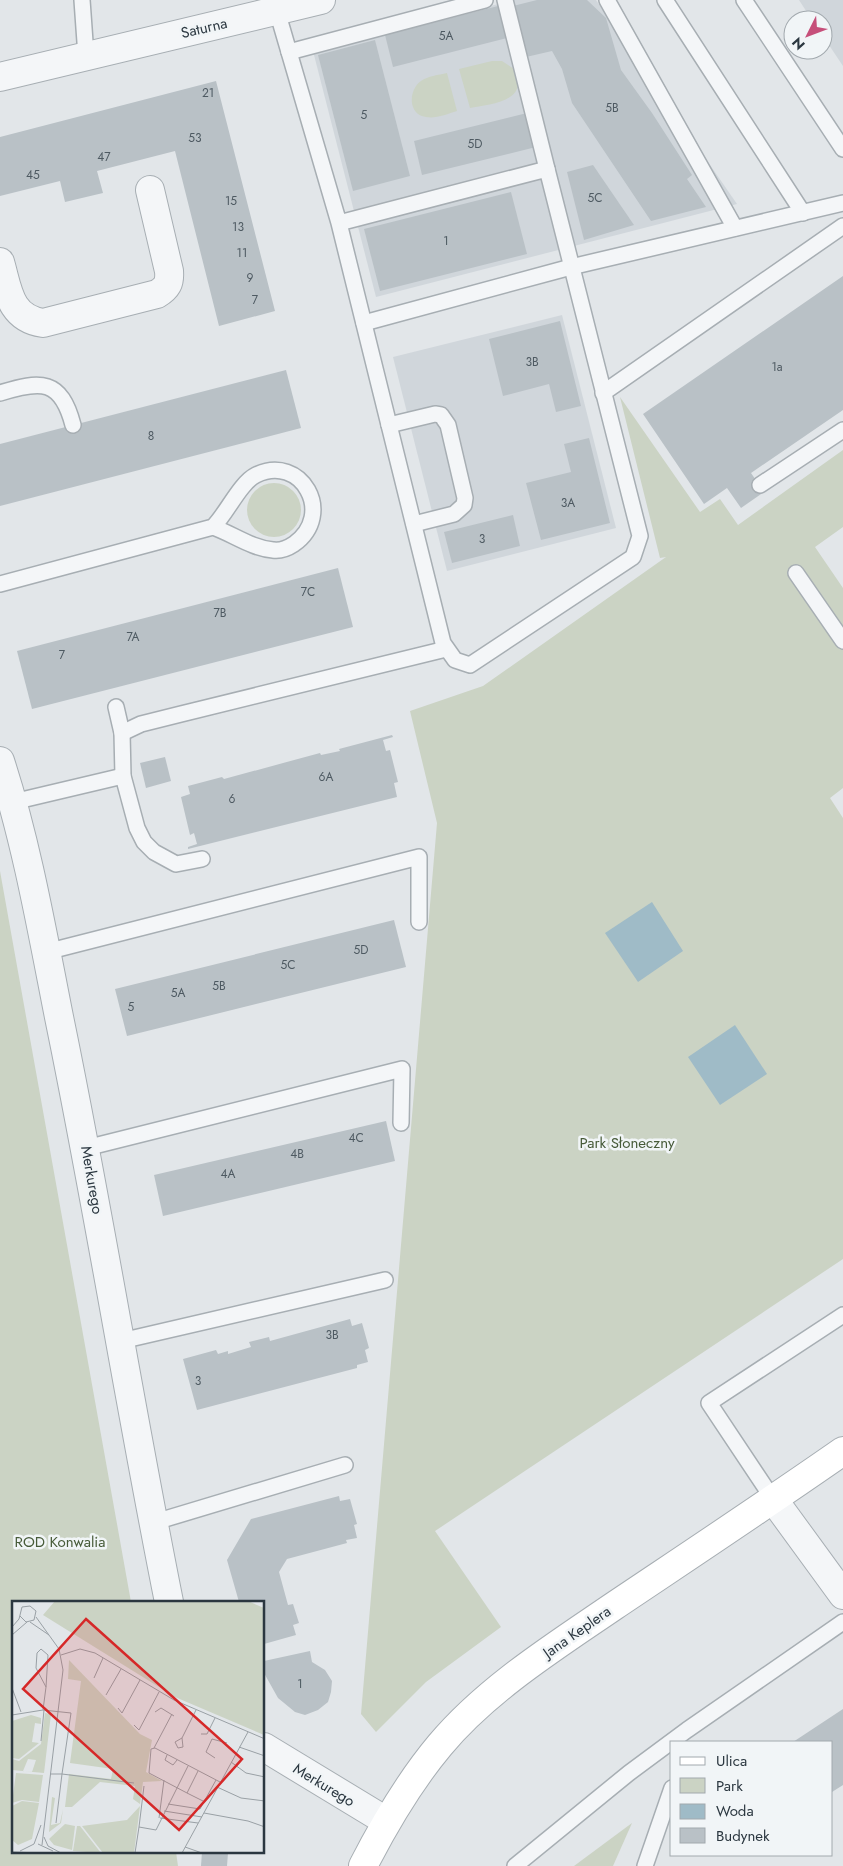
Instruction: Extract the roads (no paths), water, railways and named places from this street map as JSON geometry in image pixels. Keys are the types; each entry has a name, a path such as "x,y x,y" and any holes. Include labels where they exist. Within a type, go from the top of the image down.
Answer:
{"street":[{"name":"Saturna","path":"0,77 321,0"},
{"path":"0,262 12,303 19,313 30,321 43,323 157,294 165,289 170,281 150,190"},
{"name":"Merkurego","path":"0,760 13,802 34,890 86,1148 169,1601"},
{"name":"Jana Keplera","path":"363,1866 386,1821 414,1777 441,1744 472,1712 507,1682 568,1637 843,1452"},
{"path":"773,1498 843,1595"},
{"name":"Merkurego","path":"265,1748 386,1821"}],"lane":[{"path":"82,0 86,56"},
{"path":"289,52 485,0"},
{"path":"277,10 339,223 446,649 465,665 474,663 633,556 640,536 505,0"},
{"path":"607,0 735,228"},
{"path":"665,0 803,213"},
{"path":"744,0 843,148"},
{"path":"339,223 547,169"},
{"path":"364,323 571,267 843,203"},
{"path":"603,393 843,226"},
{"path":"0,393 26,385 47,386 57,392 65,401 73,425"},
{"path":"390,425 435,414 441,415 448,424 465,498 464,505 454,514 414,524"},
{"path":"760,485 843,430"},
{"path":"0,584 213,527 224,516 242,488 255,475 270,470 287,471 300,479 310,493 314,509 312,524 303,537 289,547 275,551 260,548 213,527"},
{"path":"796,573 843,641"},
{"path":"122,733 141,724 446,649"},
{"path":"116,707 122,733 123,776 144,842 154,852 176,864 202,860"},
{"path":"13,802 123,776"},
{"path":"46,952 420,857 419,922"},
{"path":"86,1148 402,1069 401,1123"},
{"path":"121,1341 385,1280"},
{"path":"773,1498 709,1403 843,1316"},
{"path":"155,1522 345,1465"},
{"path":"685,1736 843,1622"},
{"path":"515,1866 629,1772 670,1746"},
{"path":"645,1866 670,1794"}],"water":[{"path":"652,902 683,951 638,982 605,933"},
{"path":"735,1025 767,1074 720,1105 688,1057"}],"park label":[{"name":"Park Słoneczny","path":"627,1143"},
{"name":"ROD Konwalia","path":"60,1542"}]}
